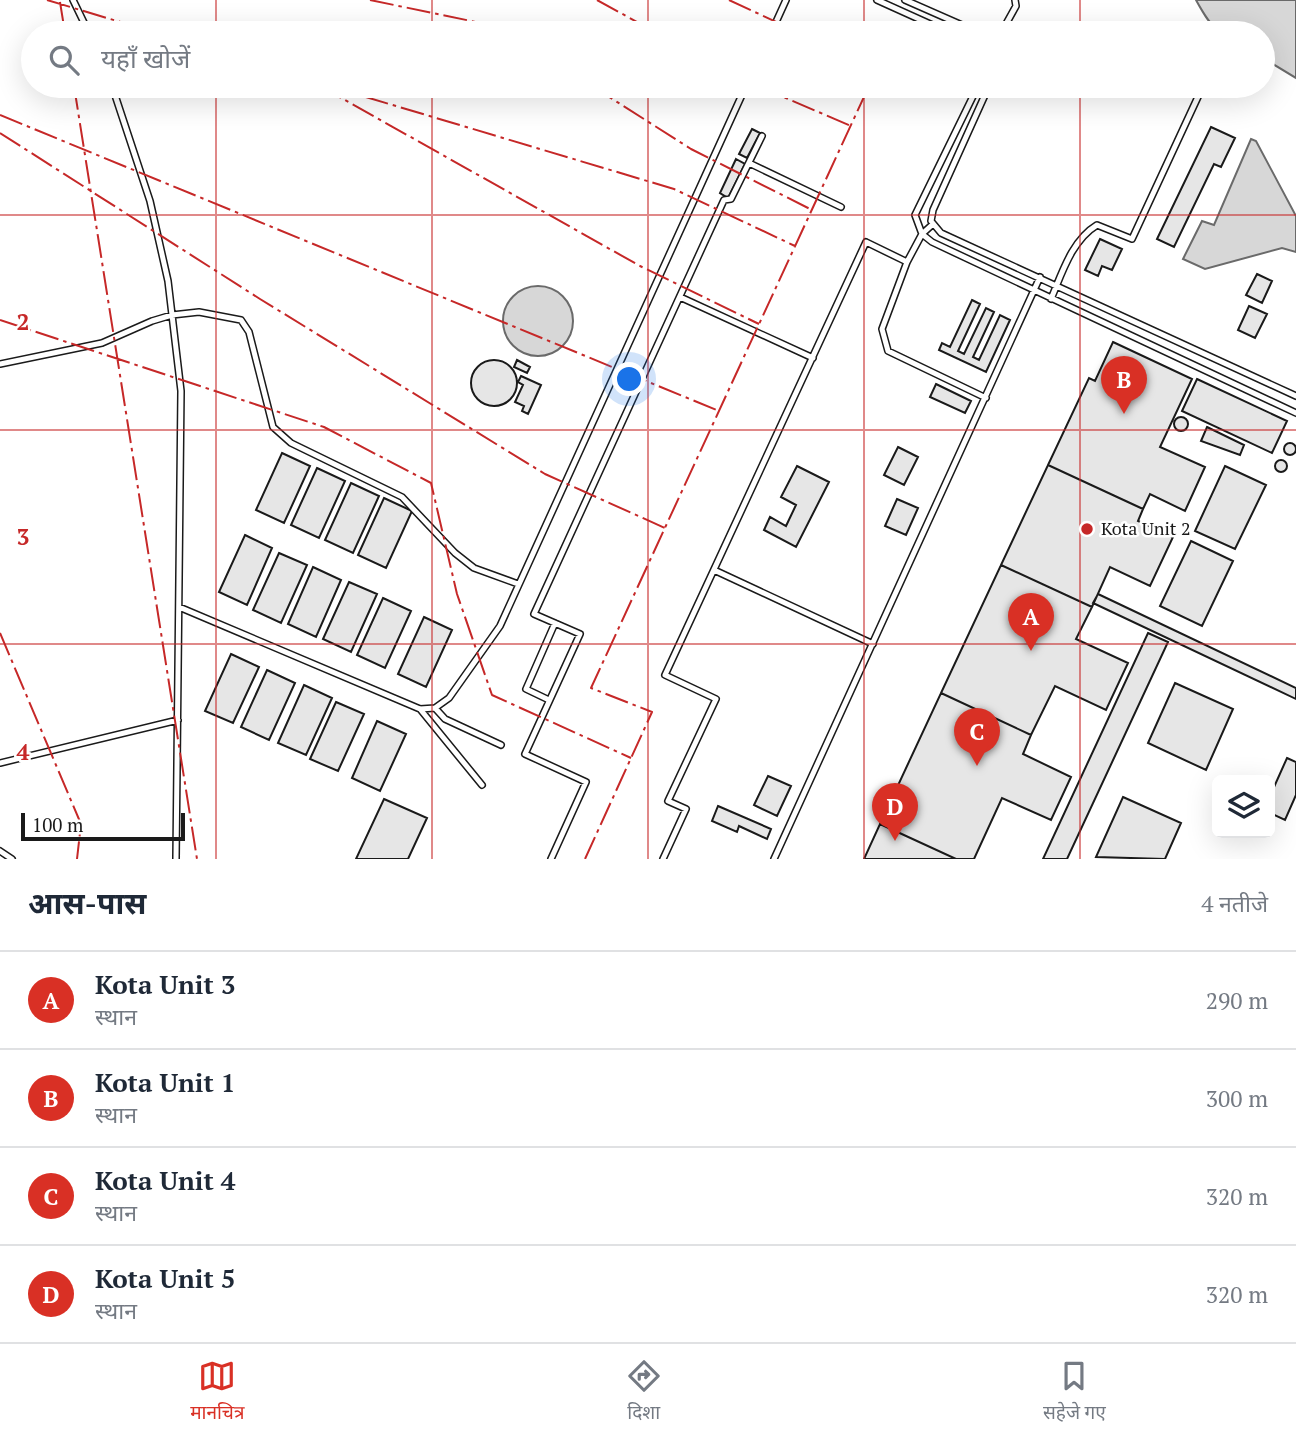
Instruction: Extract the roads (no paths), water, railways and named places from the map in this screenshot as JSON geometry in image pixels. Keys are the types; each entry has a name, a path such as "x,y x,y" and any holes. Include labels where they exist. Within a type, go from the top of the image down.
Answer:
{"lane":[{"path":"73,0 83,21"},
{"path":"776,21 786,0"},
{"path":"877,0 923,21"},
{"path":"905,0 953,21"},
{"path":"1007,21 1016,6 1015,0"},
{"path":"116,98 150,201 168,281 181,391 176,859"},
{"path":"179,607 420,709 435,708 449,698 500,626 741,98"},
{"path":"972,98 915,215 922,234 932,243 1034,292 1296,413"},
{"path":"984,98 933,210 933,224 941,233 1296,396"},
{"path":"1051,299 1085,232 1097,225 1132,239 1197,98"},
{"path":"551,859 586,782 525,754 580,635 534,614 724,200 731,199 762,136"},
{"path":"749,163 841,207"},
{"path":"933,224 922,234 907,262 882,329 888,351 986,398"},
{"path":"663,859 686,809 668,801 716,699 665,675 866,242 907,262"},
{"path":"774,859 1040,277"},
{"path":"680,297 813,358"},
{"path":"0,364 102,343 172,315 200,312 240,320 249,332 273,427 292,443 402,497 455,553 474,568 518,584"},
{"path":"714,570 873,644"},
{"path":"549,700 526,689 555,623"},
{"path":"435,708 445,719 501,745"},
{"path":"420,709 482,785"},
{"path":"0,762 178,720"},
{"path":"0,851 12,859"}],"place":[{"name":"Kota Unit 1","path":"1124,414"},
{"name":"Kota Unit 2","path":"1087,529"},
{"name":"Kota Unit 3","path":"1031,651"},
{"name":"Kota Unit 4","path":"977,766"},
{"name":"Kota Unit 5","path":"895,841"}]}
